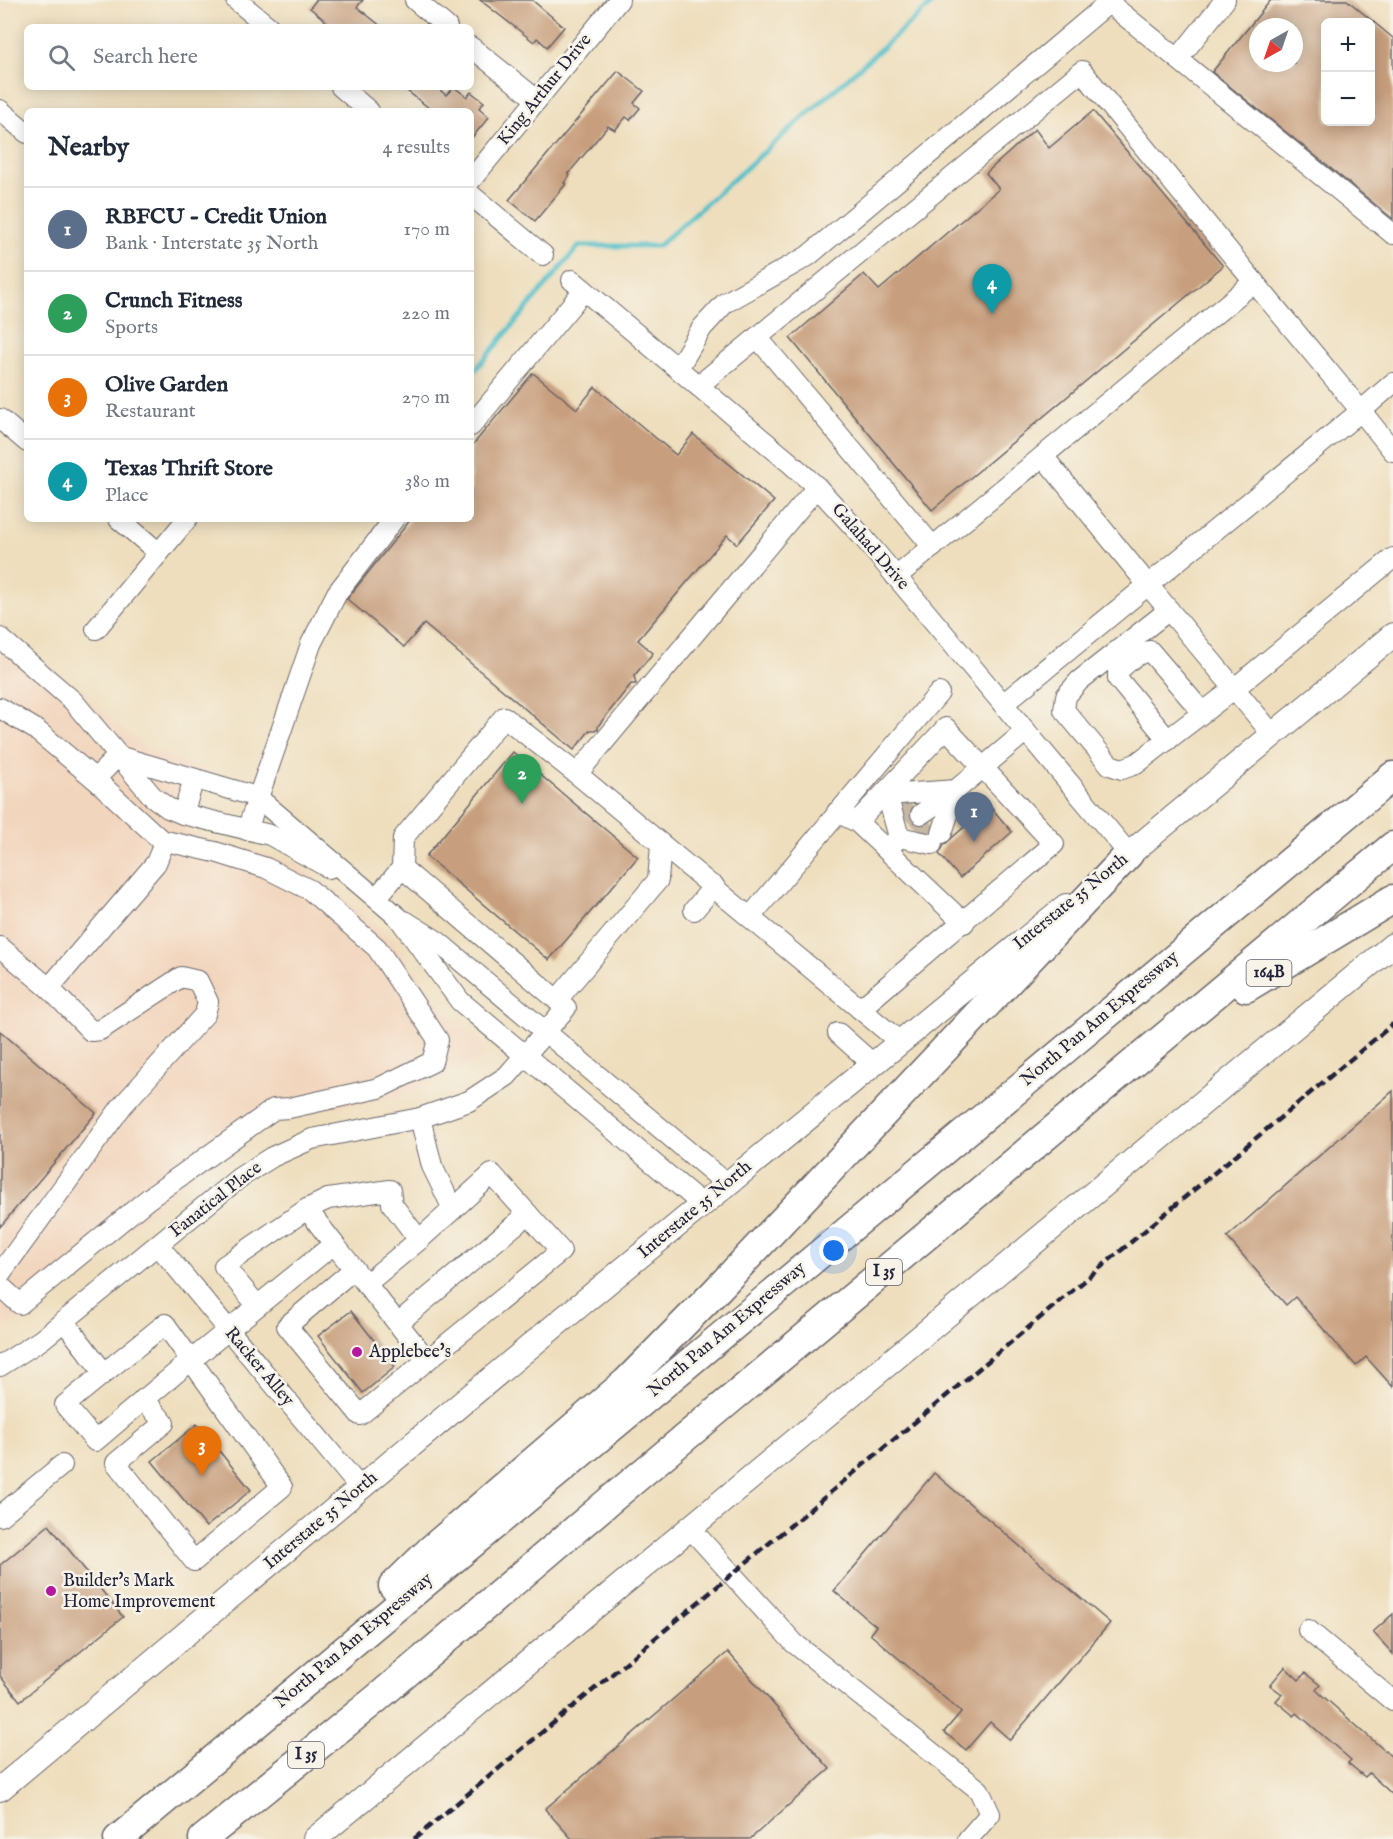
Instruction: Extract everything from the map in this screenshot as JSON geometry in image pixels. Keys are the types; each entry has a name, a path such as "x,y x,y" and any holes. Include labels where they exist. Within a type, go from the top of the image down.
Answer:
{"highway":[{"name":"North Pan Am Expressway","path":"117,1839 1393,776"},
{"name":"I 35","path":"203,1839 376,1699 1393,846"},
{"path":"234,1741 429,1551 626,1382 713,1294 1129,854"},
{"name":"164B","path":"1148,1051 1287,962 1393,899"},
{"path":"210,1839 237,1812"}],"main road":[{"name":"Interstate 35 North","path":"0,1789 726,1184 1393,634"},
{"path":"315,1839 1393,945"}],"street":[{"path":"236,0 264,24"},
{"path":"415,0 443,24"},
{"path":"1178,59 1225,0"},
{"path":"678,368 702,328 725,303 808,256 1111,1 1178,59 1393,234"},
{"name":"King Arthur Drive","path":"474,176 537,100 612,2"},
{"path":"474,49 537,100"},
{"path":"699,386 1082,71 1393,451"},
{"path":"344,90 366,108"},
{"path":"0,110 24,130"},
{"path":"474,198 543,255"},
{"path":"896,577 1254,282"},
{"name":"Galahad Drive","path":"474,422 578,285 817,487 896,577 1129,854"},
{"path":"757,337 933,547"},
{"path":"1003,704 1393,383"},
{"path":"0,420 24,440"},
{"path":"1043,456 1273,735"},
{"path":"577,774 817,487"},
{"path":"123,522 159,553"},
{"path":"96,629 185,522"},
{"path":"247,830 311,644 326,613 357,563 391,522"},
{"path":"1169,610 1079,681 1066,696 1064,710 1110,765 1122,769 1136,764 1235,688 1393,558"},
{"path":"0,638 74,701 153,797 168,808 183,814 270,835 374,894"},
{"path":"1168,740 1118,679 1118,671 1130,659 1142,652 1150,651 1202,712"},
{"path":"751,916 939,693"},
{"path":"0,708 35,729 96,779 161,840 216,852 266,868 310,890 377,948 438,1040 432,1062 379,1088 289,1108 274,1109 148,1199 20,1304 0,1286"},
{"path":"374,894 402,868 403,838 504,717 751,916 900,1042"},
{"path":"857,822 946,728 1054,844 964,923 860,1009"},
{"path":"837,812 857,822 913,822 956,790 1026,731"},
{"path":"96,779 118,756"},
{"path":"118,756 257,796 374,894 398,917 460,1001 702,1204"},
{"path":"183,814 194,779"},
{"path":"913,822 956,790"},
{"path":"913,822 956,790"},
{"path":"913,822 964,923"},
{"path":"49,988 156,863 162,848 161,840"},
{"path":"402,868 557,1000 658,880 662,844"},
{"path":"694,910 714,886"},
{"path":"398,917 437,941 726,1184"},
{"path":"0,947 49,988 91,1031 96,1032 181,977 198,981 203,988 207,1009 122,1106 0,1274"},
{"path":"1368,964 1393,962"},
{"name":"Fanatical Place","path":"0,1366 41,1340 239,1178 272,1157 312,1139 420,1118 469,1101 507,1076 546,1032 566,1008 557,1000"},
{"path":"838,1033 873,1064"},
{"path":"420,1118 432,1166 453,1209"},
{"path":"354,1269 287,1326 360,1415 561,1251 492,1174 366,1284"},
{"path":"257,1305 224,1266 307,1209 328,1199 390,1190 392,1204 419,1240"},
{"path":"307,1209 427,1360"},
{"path":"398,1323 528,1214"},
{"path":"144,1399 164,1423 116,1463 194,1561 282,1487 192,1359 165,1324 65,1405 95,1441 144,1399 192,1359 227,1329 334,1244"},
{"name":"Racker Alley","path":"158,1245 360,1488"},
{"path":"64,1321 104,1373"},
{"path":"0,1516 62,1465"},
{"path":"691,1529 794,1643 979,1790 990,1814 968,1839"},
{"path":"1308,1630 1393,1701"}],"shaded area":[{"path":"0,623 147,749 204,769 189,832 295,863 345,898 394,943 444,1010 483,1042 486,1057 403,1095 296,1115 223,1150 27,1316 0,1331"}],"building":[{"path":"316,0 363,0 357,7 378,24 329,24 310,8"},
{"path":"480,0 532,0 564,27 547,47 537,38 534,42"},
{"path":"1271,0 1347,0 1369,18 1321,18 1321,126 1375,126 1375,23 1393,38 1393,219 1212,72 1249,27 1249,72 1303,72 1303,18 1256,18"},
{"path":"618,71 644,91 634,103 640,108 630,120 626,117 615,130 608,126 568,174 570,175 564,183 566,184 535,221 509,200"},
{"path":"406,90 440,90 446,95 451,90 458,90 467,97 471,92 484,102 479,108 489,117 474,135 474,108 429,108"},
{"path":"1093,111 1223,266 932,510 790,338 864,274 879,290 999,189 986,173 1035,129 1049,148"},
{"path":"533,373 577,409 595,387 676,455 693,434 774,501 737,544 727,535 638,640 653,653 634,676 636,684 631,684 598,726 598,730 590,730 574,750 424,624 404,647 347,599 409,522 474,522 474,443"},
{"path":"513,752 638,857 549,960 426,856"},
{"path":"989,805 1012,832 960,878 939,854 944,845"},
{"path":"0,1031 96,1113 0,1227"},
{"path":"1393,1091 1393,1387 1366,1357 1356,1366 1295,1297 1286,1305 1227,1237"},
{"name":"Applebee's","path":"351,1311 395,1367 363,1393 318,1336"},
{"path":"197,1424 251,1490 206,1527 152,1461"},
{"path":"934,1473 1110,1623 1010,1740 990,1722 966,1750 944,1732 961,1712 870,1634 876,1626 834,1591"},
{"name":"Builder's Mark Home Improvement","path":"49,1525 123,1617 20,1701 0,1676 0,1565"},
{"path":"1393,1614 1393,1654 1373,1632"},
{"path":"728,1652 830,1769 750,1839 572,1839 545,1809"},
{"path":"1285,1667 1299,1680 1305,1673 1320,1685 1316,1690 1393,1758 1393,1795 1369,1773 1365,1777 1348,1763 1351,1760 1297,1713 1294,1716 1276,1701 1282,1694 1270,1685"}],"waterway":[{"path":"474,371 579,246 658,246 936,0"}],"tunnel":[{"path":"904,818 914,807"},
{"path":"918,831 928,820"}],"railway":[{"path":"414,1839 1393,1024"}],"place":[{"name":"Texas Thrift Store","path":"992,314"},
{"name":"Crunch Fitness","path":"522,804"},
{"name":"RBFCU - Credit Union","path":"974,842"},
{"name":"Applebee's","path":"357,1352"},
{"name":"Olive Garden","path":"202,1476"},
{"name":"Builder's Mark Home Improvement","path":"51,1591"}]}
